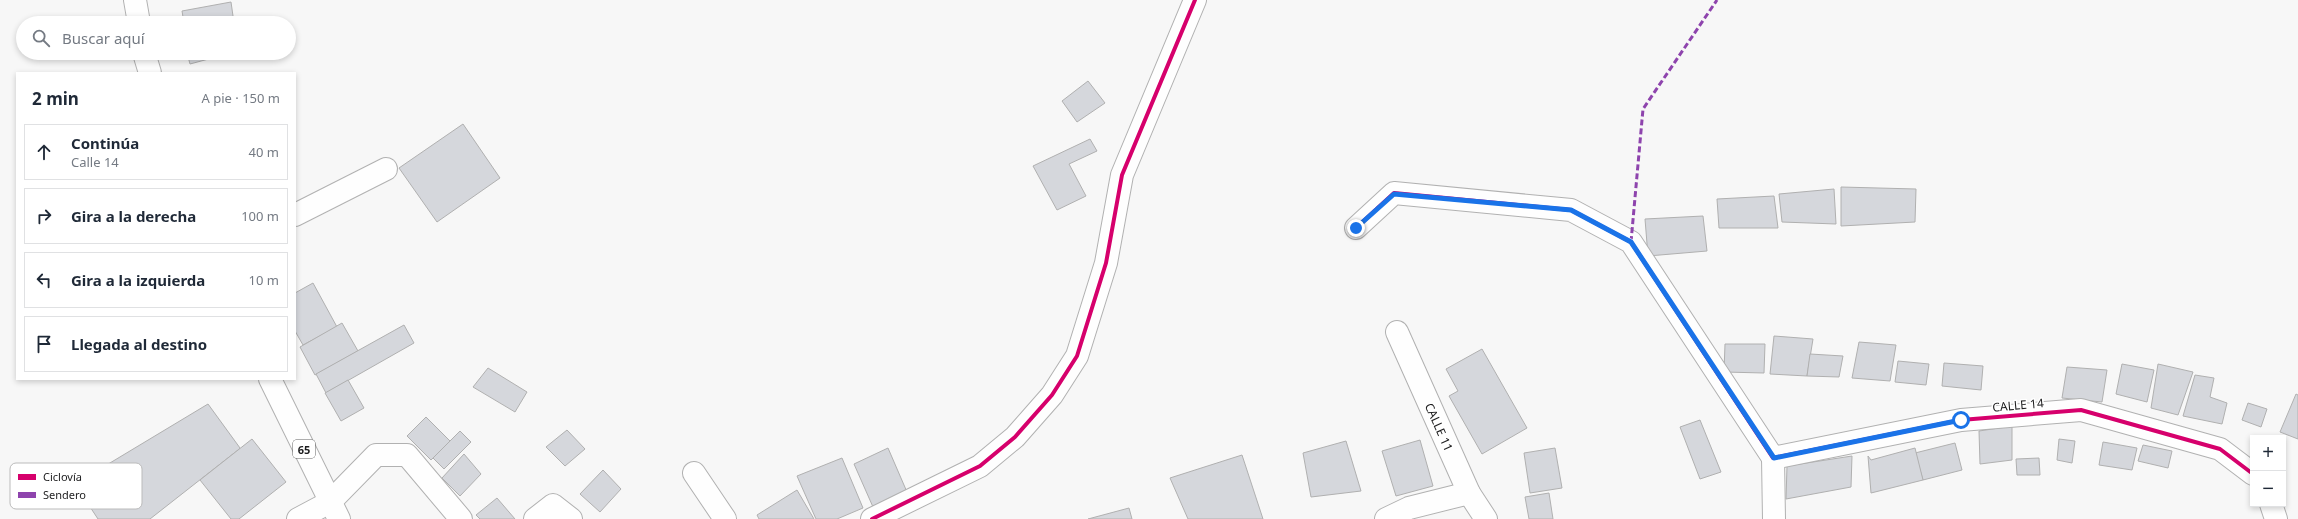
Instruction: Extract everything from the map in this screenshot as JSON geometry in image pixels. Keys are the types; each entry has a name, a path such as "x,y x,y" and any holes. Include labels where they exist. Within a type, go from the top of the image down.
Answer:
{"street":[{"path":"135,0 138,16"},
{"path":"872,519 980,466 1015,437 1052,395 1077,356 1106,263 1122,175 1195,0"},
{"path":"146,60 150,72"},
{"path":"296,214 386,169"},
{"path":"1356,228 1394,194 1571,210 1631,242 1774,458 1774,519"},
{"name":"CALLE 11","path":"1397,332 1469,493 1486,519"},
{"name":"65","path":"270,380 334,511"},
{"name":"CALLE 14","path":"1774,458 1961,420 2081,410 2220,449 2250,472"},
{"path":"298,519 334,511 376,455 407,455 461,519"},
{"path":"694,473 725,519"},
{"path":"1386,519 1409,508 1469,493"},
{"path":"535,519 553,505 571,519"},
{"path":"2273,507 2276,519"}],"building":[{"path":"231,2 233,16 183,16 182,11"},
{"path":"189,60 205,60 190,64"},
{"path":"1088,81 1105,103 1077,122 1062,101"},
{"path":"463,124 500,178 437,222 399,168"},
{"path":"1090,139 1097,151 1069,164 1086,196 1057,210 1033,166"},
{"path":"1841,187 1916,189 1915,222 1841,226"},
{"path":"1834,189 1836,224 1782,222 1779,194"},
{"path":"1774,196 1778,228 1719,228 1717,199"},
{"path":"1703,216 1707,251 1648,256 1645,219"},
{"path":"313,283 337,327 303,345 296,333 296,292"},
{"path":"342,323 358,351 315,375 300,347"},
{"path":"404,325 414,343 326,393 316,374"},
{"path":"1774,336 1813,339 1807,376 1770,374"},
{"path":"1859,342 1896,345 1890,381 1852,378"},
{"path":"1725,344 1765,344 1764,373 1724,372"},
{"path":"1482,349 1527,428 1482,454 1449,396 1458,391 1446,369"},
{"path":"1810,354 1843,356 1839,377 1807,376"},
{"path":"1898,361 1929,364 1926,385 1895,382"},
{"path":"1944,363 1983,366 1981,390 1942,386"},
{"path":"2122,364 2154,370 2147,402 2116,394"},
{"path":"2158,364 2193,372 2178,415 2151,408"},
{"path":"2067,367 2107,370 2102,402 2062,398"},
{"path":"488,368 527,392 515,412 473,387"},
{"path":"2195,375 2214,378 2210,397 2227,403 2222,424 2183,416"},
{"path":"348,380 364,408 341,421 325,393"},
{"path":"2296,394 2298,395 2298,439 2280,432"},
{"path":"2248,403 2267,409 2261,427 2242,420"},
{"path":"208,404 240,448 150,519 98,519 91,509 142,509 142,463 110,463"},
{"path":"426,417 450,441 431,460 407,436"},
{"path":"1700,420 1721,472 1700,479 1680,427"},
{"path":"2012,426 2012,460 1980,464 1979,431"},
{"path":"567,430 585,449 565,466 546,447"},
{"path":"460,431 471,442 444,469 433,458"},
{"path":"252,439 286,482 239,519 231,519 200,480"},
{"path":"2059,439 2075,441 2072,463 2057,460"},
{"path":"1420,440 1433,486 1396,496 1382,451"},
{"path":"1346,441 1361,491 1311,497 1303,453"},
{"path":"2103,442 2137,448 2132,470 2099,465"},
{"path":"1955,443 1962,470 1923,480 1915,453"},
{"path":"2143,445 2172,451 2168,468 2138,461"},
{"path":"888,448 907,492 873,507 854,464"},
{"path":"1555,448 1562,488 1530,493 1524,453"},
{"path":"1915,448 1923,480 1871,493 1868,456 1871,460"},
{"path":"464,454 481,474 460,496 442,478"},
{"path":"1242,455 1263,519 1188,519 1170,478"},
{"path":"1852,456 1851,487 1786,499 1787,466"},
{"path":"842,458 863,508 837,519 816,519 797,476"},
{"path":"2039,458 2040,475 2017,475 2016,459"},
{"path":"603,470 621,489 600,512 580,494"},
{"path":"797,490 814,519 759,519 757,515"},
{"path":"1549,493 1553,519 1529,519 1525,497"},
{"path":"497,498 515,519 480,519 476,515"},
{"path":"1129,508 1132,519 1088,519"}],"marked path":[{"path":"1631,242 1643,109 1717,0"}],"cycle path":[{"path":"872,519 980,466 1015,437 1052,395 1077,356 1106,263 1122,175 1195,0"},
{"path":"1356,228 1394,193 1571,210 1631,242 1773,458 1961,420 2081,410 2220,449 2250,472"}],"route":[{"path":"1356,228 1394,194 1571,210 1631,242 1774,458 1961,420"}]}
